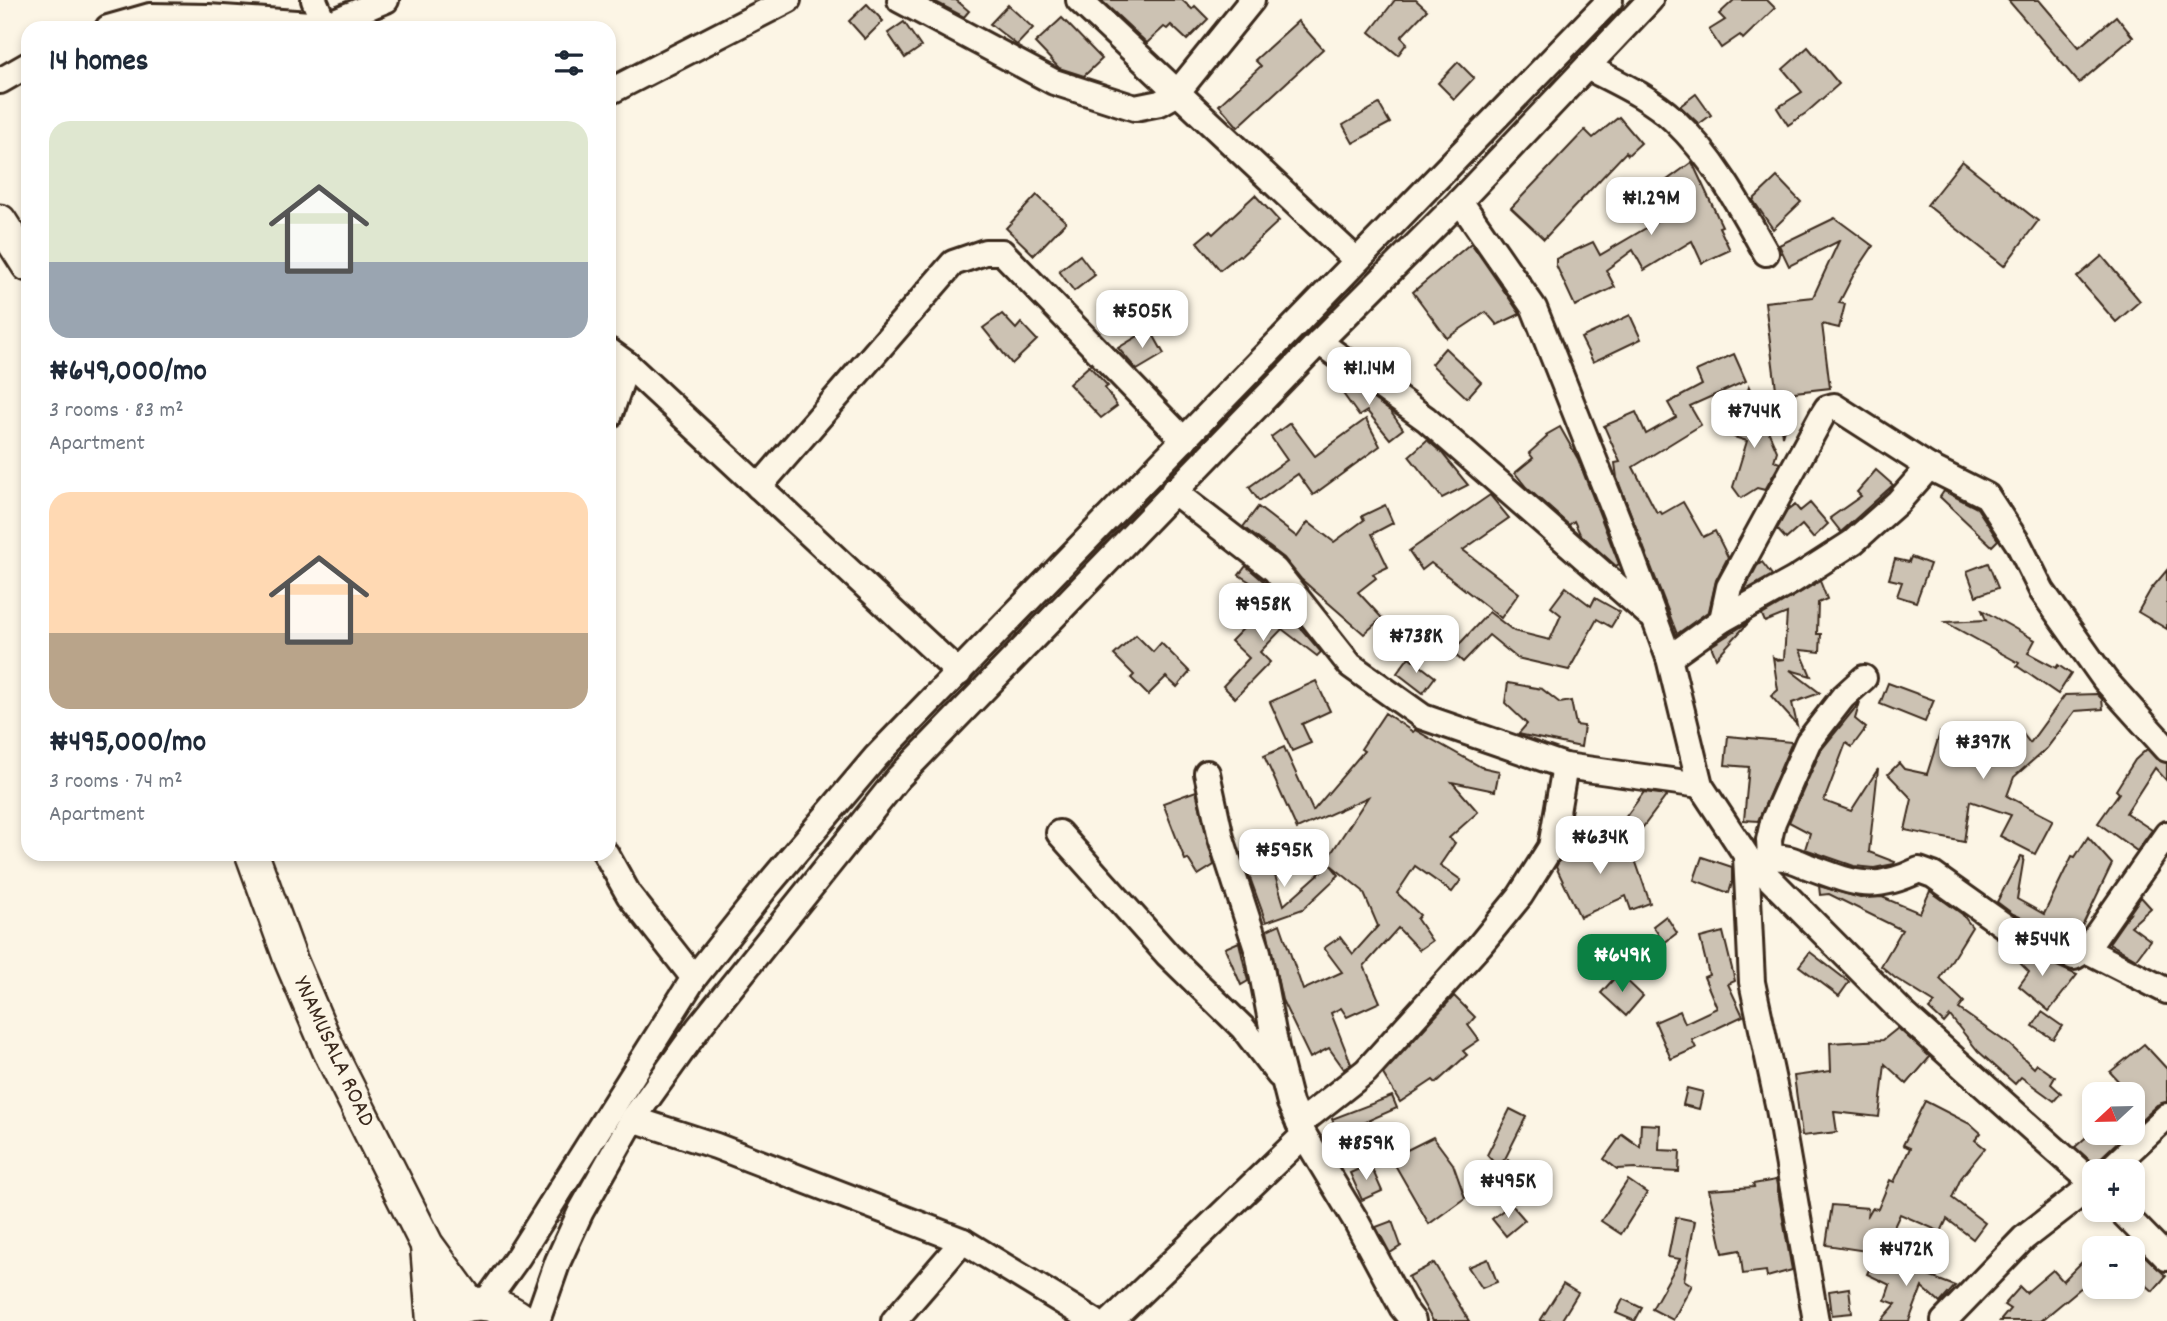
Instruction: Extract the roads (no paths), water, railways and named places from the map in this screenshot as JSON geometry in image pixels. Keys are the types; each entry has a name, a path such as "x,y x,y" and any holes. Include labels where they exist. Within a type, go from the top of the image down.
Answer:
{"main road":[{"path":"0,221 21,254"},
{"name":"YNAMUSALA ROAD","path":"255,861 291,961 329,1049 427,1245"},
{"path":"427,1245 477,1303"},
{"path":"427,1245 433,1321"},
{"path":"439,1321 456,1308 477,1303 499,1306 524,1321"}],"street":[{"path":"314,0 323,21"},
{"path":"339,21 386,0"},
{"path":"616,88 788,0"},
{"path":"900,0 1054,82 1135,108 1160,103 1176,93 1252,0"},
{"path":"1079,0 1356,260"},
{"path":"477,1303 518,1257 694,978 876,757 1610,0"},
{"path":"537,1321 558,1262 581,1211 633,1119 699,1027 898,778 1173,491 1460,201 1650,0"},
{"path":"132,21 150,16 255,21"},
{"path":"1587,66 1632,90 1674,119 1725,180 1766,253"},
{"path":"0,81 21,69"},
{"path":"1460,201 1534,308 1620,525 1669,658 1700,785 1759,862 1903,1013 2082,1173"},
{"path":"760,487 953,263 985,251 1002,252 1184,440"},
{"path":"1319,342 1426,419 1652,617"},
{"path":"618,358 959,673"},
{"path":"1722,620 1729,587 1827,408 1834,406 1929,467 1987,496 2019,545 2042,591 2097,669 2167,749"},
{"path":"1669,658 1722,620 1794,580 1853,542 1898,502 1929,467"},
{"path":"1173,491 1275,570 1350,665 1423,718 1565,766 1700,785"},
{"path":"1816,1321 1779,1109 1752,982 1759,862 1769,840 1773,822 1808,742 1843,697 1864,678"},
{"path":"1111,1321 1301,1129 1366,1071 1480,945 1520,896 1551,847 1565,766"},
{"path":"1207,773 1221,838 1258,952 1284,1081 1301,1129 1356,1221 1402,1307 1413,1321"},
{"path":"1059,833 1168,955 1243,1028 1284,1081"},
{"path":"1759,862 1784,856 1853,883 1879,884 1919,870 1933,875 2006,927 2074,957 2086,950 2167,834"},
{"path":"610,861 629,895 694,978"},
{"path":"2086,950 2167,991"},
{"path":"2121,1159 2167,1116"},
{"path":"633,1119 716,1146 963,1241 1094,1321"},
{"path":"1944,1321 2024,1238 2082,1193"},
{"path":"2132,1222 2167,1258"},
{"path":"894,1321 963,1241"}]}
